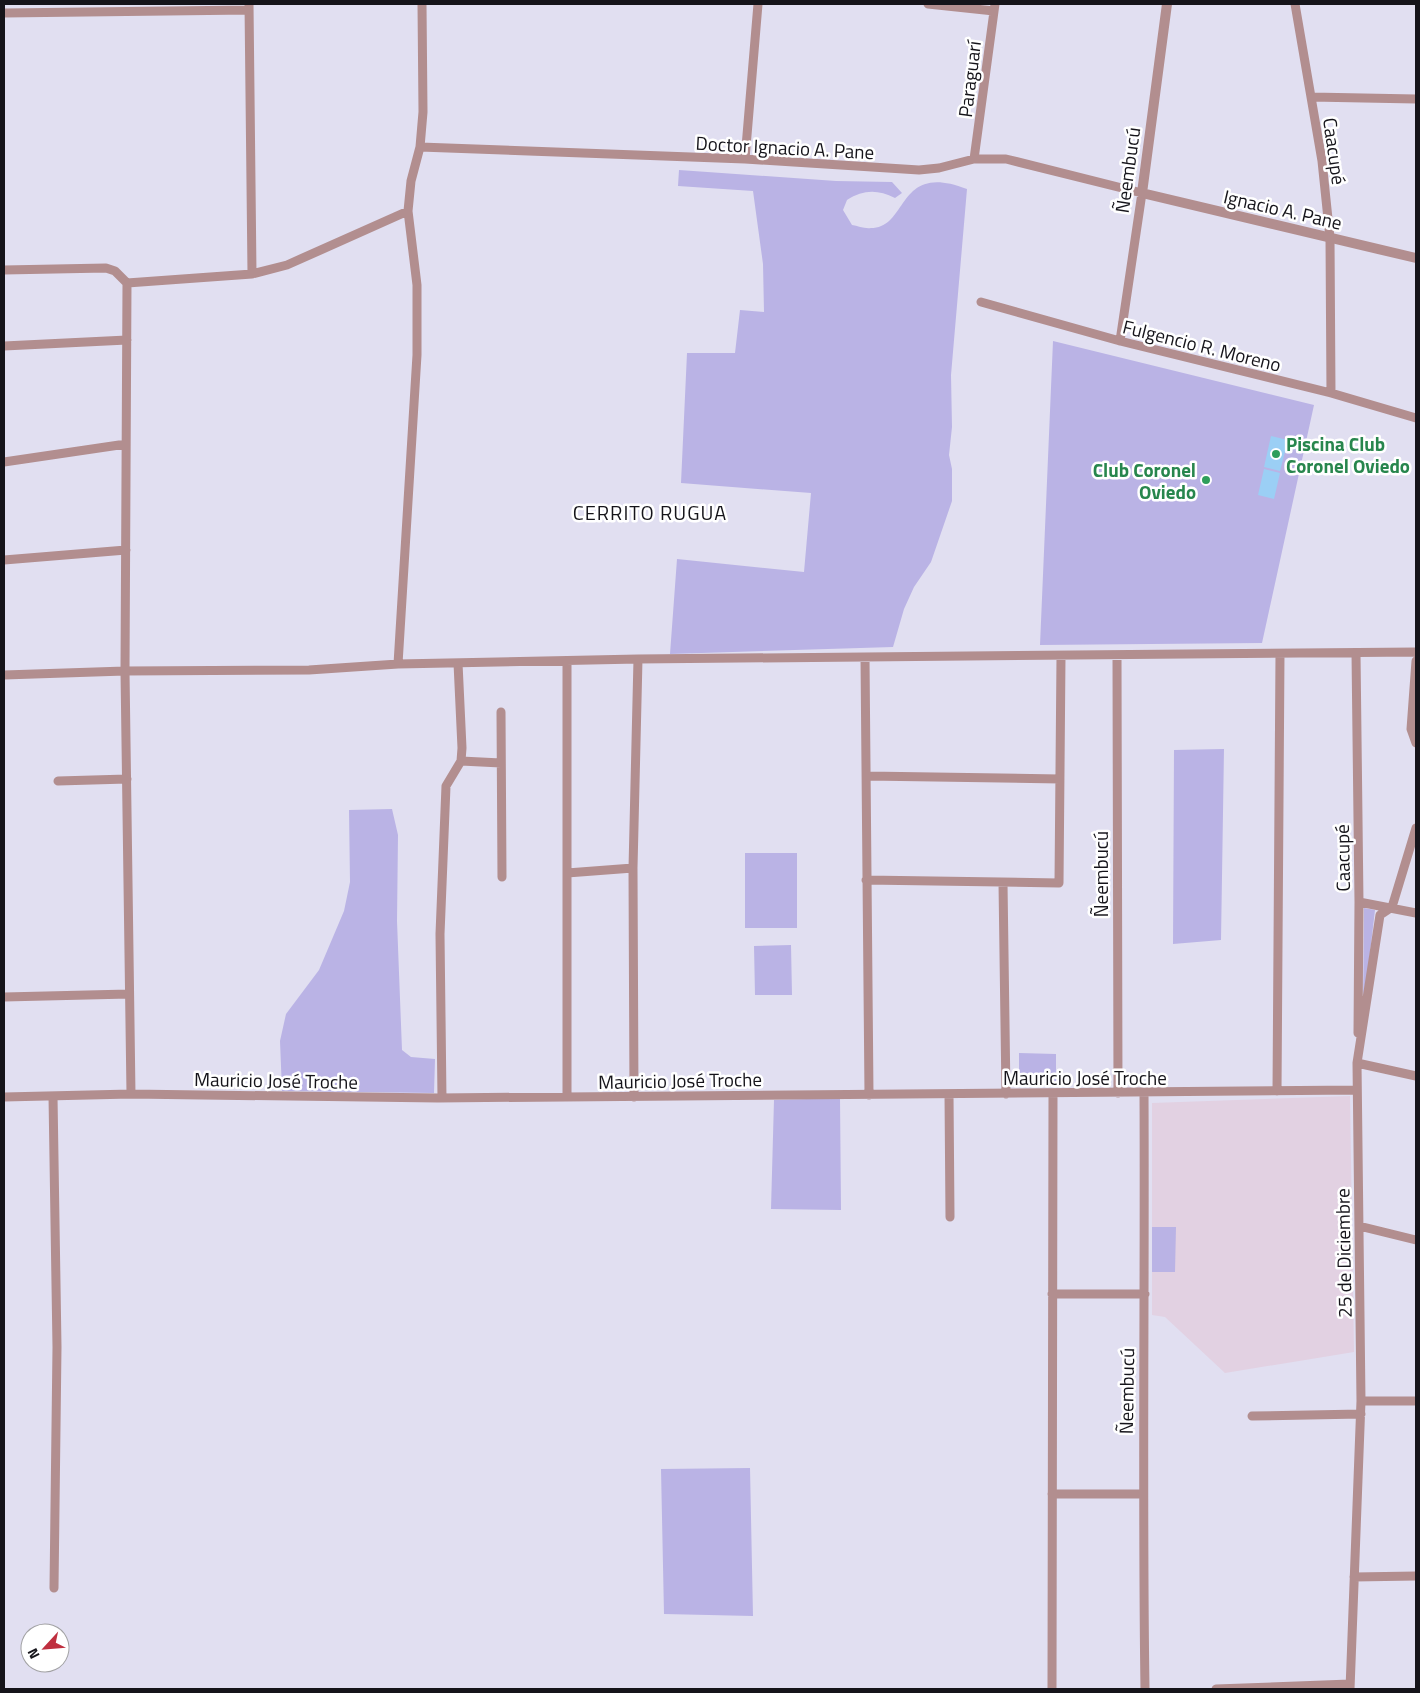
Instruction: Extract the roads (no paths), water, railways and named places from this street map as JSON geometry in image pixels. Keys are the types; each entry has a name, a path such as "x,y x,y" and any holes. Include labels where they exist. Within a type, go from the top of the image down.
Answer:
{"street":[{"path":"398,664 417,355 416,285 408,211 411,181 420,147 424,64 422,4"},
{"path":"745,159 758,4"},
{"path":"928,4 994,7"},
{"name":"Ñeembucú","path":"1120,342 1167,4"},
{"name":"Caacupé","path":"1295,4 1322,161 1330,238 1331,393"},
{"path":"4,13 91,8 249,7 252,274"},
{"name":"Paraguarí","path":"974,159 994,7"},
{"path":"1311,97 1416,99"},
{"name":"Doctor Ignacio A. Pane","path":"420,147 745,159 919,170 940,168 974,159 1006,160 1142,193"},
{"name":"Ignacio A. Pane","path":"1142,193 1416,258"},
{"path":"127,283 252,274 287,265 408,211"},
{"path":"4,270 106,268 115,271 127,283 125,671 131,1094"},
{"name":"Fulgencio R. Moreno","path":"981,302 1120,342 1331,393 1416,418"},
{"path":"4,346 127,340"},
{"path":"4,462 126,444"},
{"path":"4,560 126,550"},
{"path":"4,675 125,671 309,670 398,664 638,659 1061,657 1416,652"},
{"name":"Caacupé","path":"1356,653 1359,902 1358,1063"},
{"path":"1277,1091 1280,654"},
{"name":"Ñeembucú","path":"1118,656 1118,1093"},
{"path":"865,657 869,1095"},
{"path":"866,880 1059,883 1061,657"},
{"path":"634,1097 633,868 638,659"},
{"path":"567,661 567,1097"},
{"path":"1416,661 1411,728 1416,743"},
{"path":"442,1098 440,934 446,786 460,761 462,748 458,663"},
{"path":"501,712 502,877"},
{"path":"460,761 501,763"},
{"path":"867,776 1060,779"},
{"path":"58,781 127,779"},
{"name":"25 de Diciembre","path":"1350,1687 1362,1401 1358,1063 1380,915 1392,907 1416,828"},
{"path":"567,873 633,868"},
{"path":"1003,882 1006,1094"},
{"path":"1359,902 1416,913"},
{"path":"4,997 129,994"},
{"path":"1358,1063 1416,1076"},
{"name":"Mauricio José Troche","path":"4,1097 131,1094 442,1098 1357,1090"},
{"name":"Ñeembucú","path":"1144,1092 1145,1294 1142,1494 1145,1689"},
{"path":"1052,1689 1053,1093"},
{"path":"949,1094 950,1217"},
{"path":"53,1096 57,1347 54,1588"},
{"path":"1359,1226 1416,1240"},
{"path":"1052,1294 1145,1294"},
{"path":"1362,1401 1416,1401"},
{"path":"1252,1416 1361,1414"},
{"path":"1052,1494 1142,1494"},
{"path":"1354,1577 1416,1576"},
{"path":"1216,1689 1350,1687"}],"water":[{"name":"Piscina Club Coronel Oviedo","path":"1271,436 1288,440 1280,471 1264,467"},
{"path":"1264,469 1280,473 1274,499 1258,495"}],"place":[{"name":"Piscina Club Coronel Oviedo","path":"1276,454"},
{"name":"Club Coronel Oviedo","path":"1206,480"}],"district":[{"name":"CERRITO RUGUA","path":"650,512"}]}
